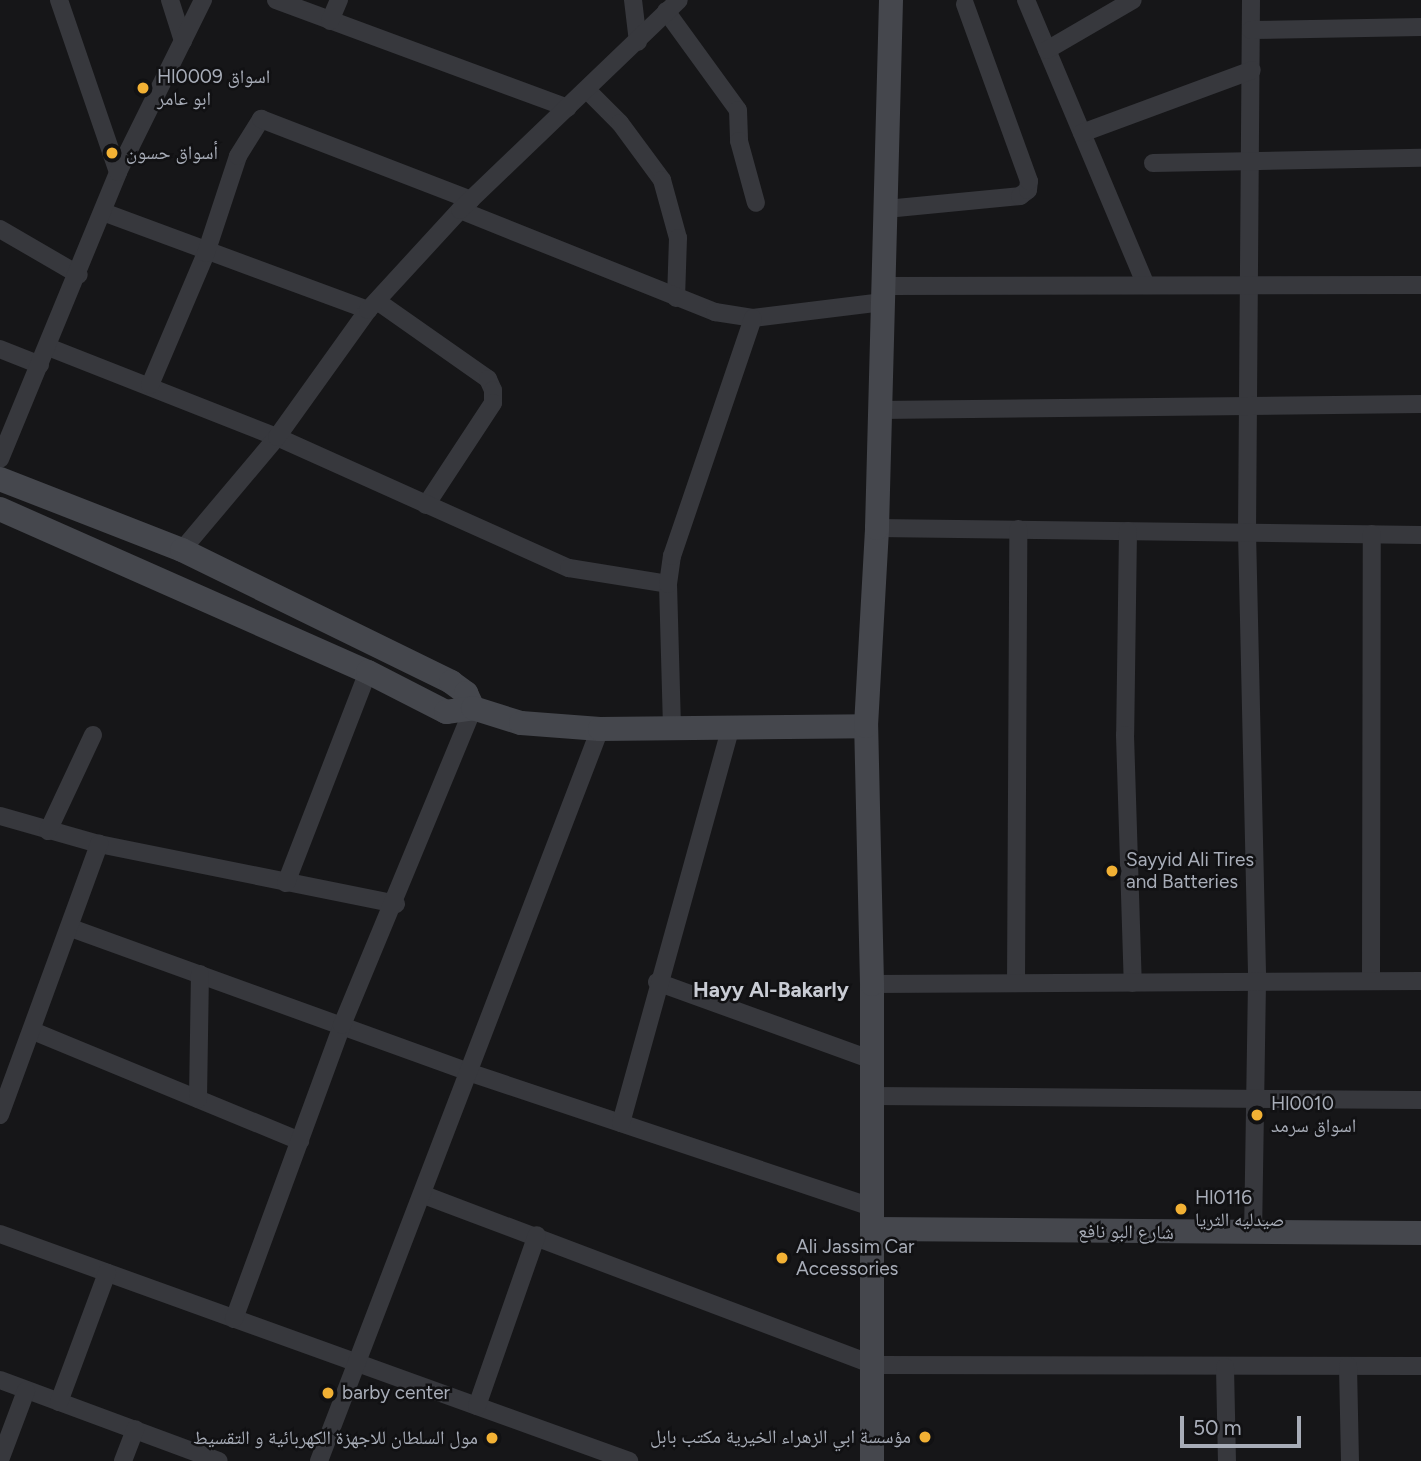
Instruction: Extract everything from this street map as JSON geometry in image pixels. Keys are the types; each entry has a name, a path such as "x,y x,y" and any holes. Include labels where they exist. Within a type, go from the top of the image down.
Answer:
{"street":[{"path":"59,0 118,172"},
{"path":"170,0 183,41"},
{"path":"0,459 79,275 118,172 203,0"},
{"path":"276,0 568,108"},
{"path":"330,21 339,0"},
{"path":"633,0 638,42"},
{"path":"872,1461 873,1096 866,726 877,527 891,0"},
{"path":"1026,0 1146,285"},
{"path":"1047,50 1133,0"},
{"path":"1251,0 1252,159 1247,532 1257,982 1253,1234"},
{"path":"886,209 1020,196 1028,190 1029,181 965,4"},
{"path":"182,550 277,437 373,305 465,205 638,42 673,5 738,110 738,141 756,203"},
{"path":"1251,30 1421,27"},
{"path":"1082,133 1252,70"},
{"path":"587,91 620,123 662,180 678,238 676,298"},
{"path":"150,385 206,253 238,156 261,119 676,298 715,312 753,318 883,294 1146,285 1421,285"},
{"path":"1153,163 1252,159 1421,158"},
{"path":"103,212 206,253 373,305 488,379 494,390 493,403 426,505"},
{"path":"0,229 79,275"},
{"path":"672,727 668,584 672,556 753,318"},
{"path":"48,347 277,437 569,568 668,584"},
{"path":"0,349 40,365"},
{"path":"879,410 1421,404"},
{"path":"0,479 182,550 451,682 466,693 473,708 396,904 342,1025 234,1319"},
{"path":"0,509 368,672 446,712 473,708 521,723 600,729 866,726"},
{"path":"877,527 1421,535"},
{"path":"1016,983 1018,529"},
{"path":"1128,531 1125,734 1133,983"},
{"path":"1371,982 1372,534"},
{"path":"286,883 368,672"},
{"path":"319,1461 355,1363 471,1073 600,729"},
{"path":"621,1123 657,982 730,729"},
{"path":"48,831 93,736"},
{"path":"0,816 99,844 396,904"},
{"path":"0,1115 71,928 99,844"},
{"path":"71,928 471,1073 621,1123 874,1219"},
{"path":"198,1099 200,974"},
{"path":"872,984 1421,981"},
{"path":"657,982 872,1060"},
{"path":"33,1031 300,1141"},
{"path":"873,1096 1254,1101 1421,1100"},
{"path":"424,1195 537,1235 874,1365 1421,1366"},
{"name":"شارع البو نافع","path":"874,1219 1253,1234 1421,1233"},
{"path":"0,1234 629,1461"},
{"path":"477,1406 537,1235"},
{"path":"59,1402 107,1273"},
{"path":"1348,1366 1350,1461"},
{"path":"1225,1367 1227,1461"},
{"path":"0,1380 219,1461"},
{"path":"0,1460 26,1391"},
{"path":"123,1461 135,1429"}],"place":[{"name":"Hl0009 اسواق ابو عامر","path":"143,88"},
{"name":"أسواق حسون","path":"112,153"},
{"name":"Sayyid Ali Tires and Batteries","path":"1112,871"},
{"name":"Hl0010 اسواق سرمد","path":"1257,1115"},
{"name":"Hl0116 صيدليه الثريا","path":"1181,1209"},
{"name":"Ali Jassim Car Accessories","path":"782,1258"},
{"name":"barby center","path":"328,1393"},
{"name":"مؤسسة ابي الزهراء الخيرية مكتب بابل","path":"925,1437"},
{"name":"مول السلطان للاجهزة الكهربائية و التقسيط","path":"492,1438"}],"district":[{"name":"Hayy Al-Bakarly","path":"771,990"}]}
